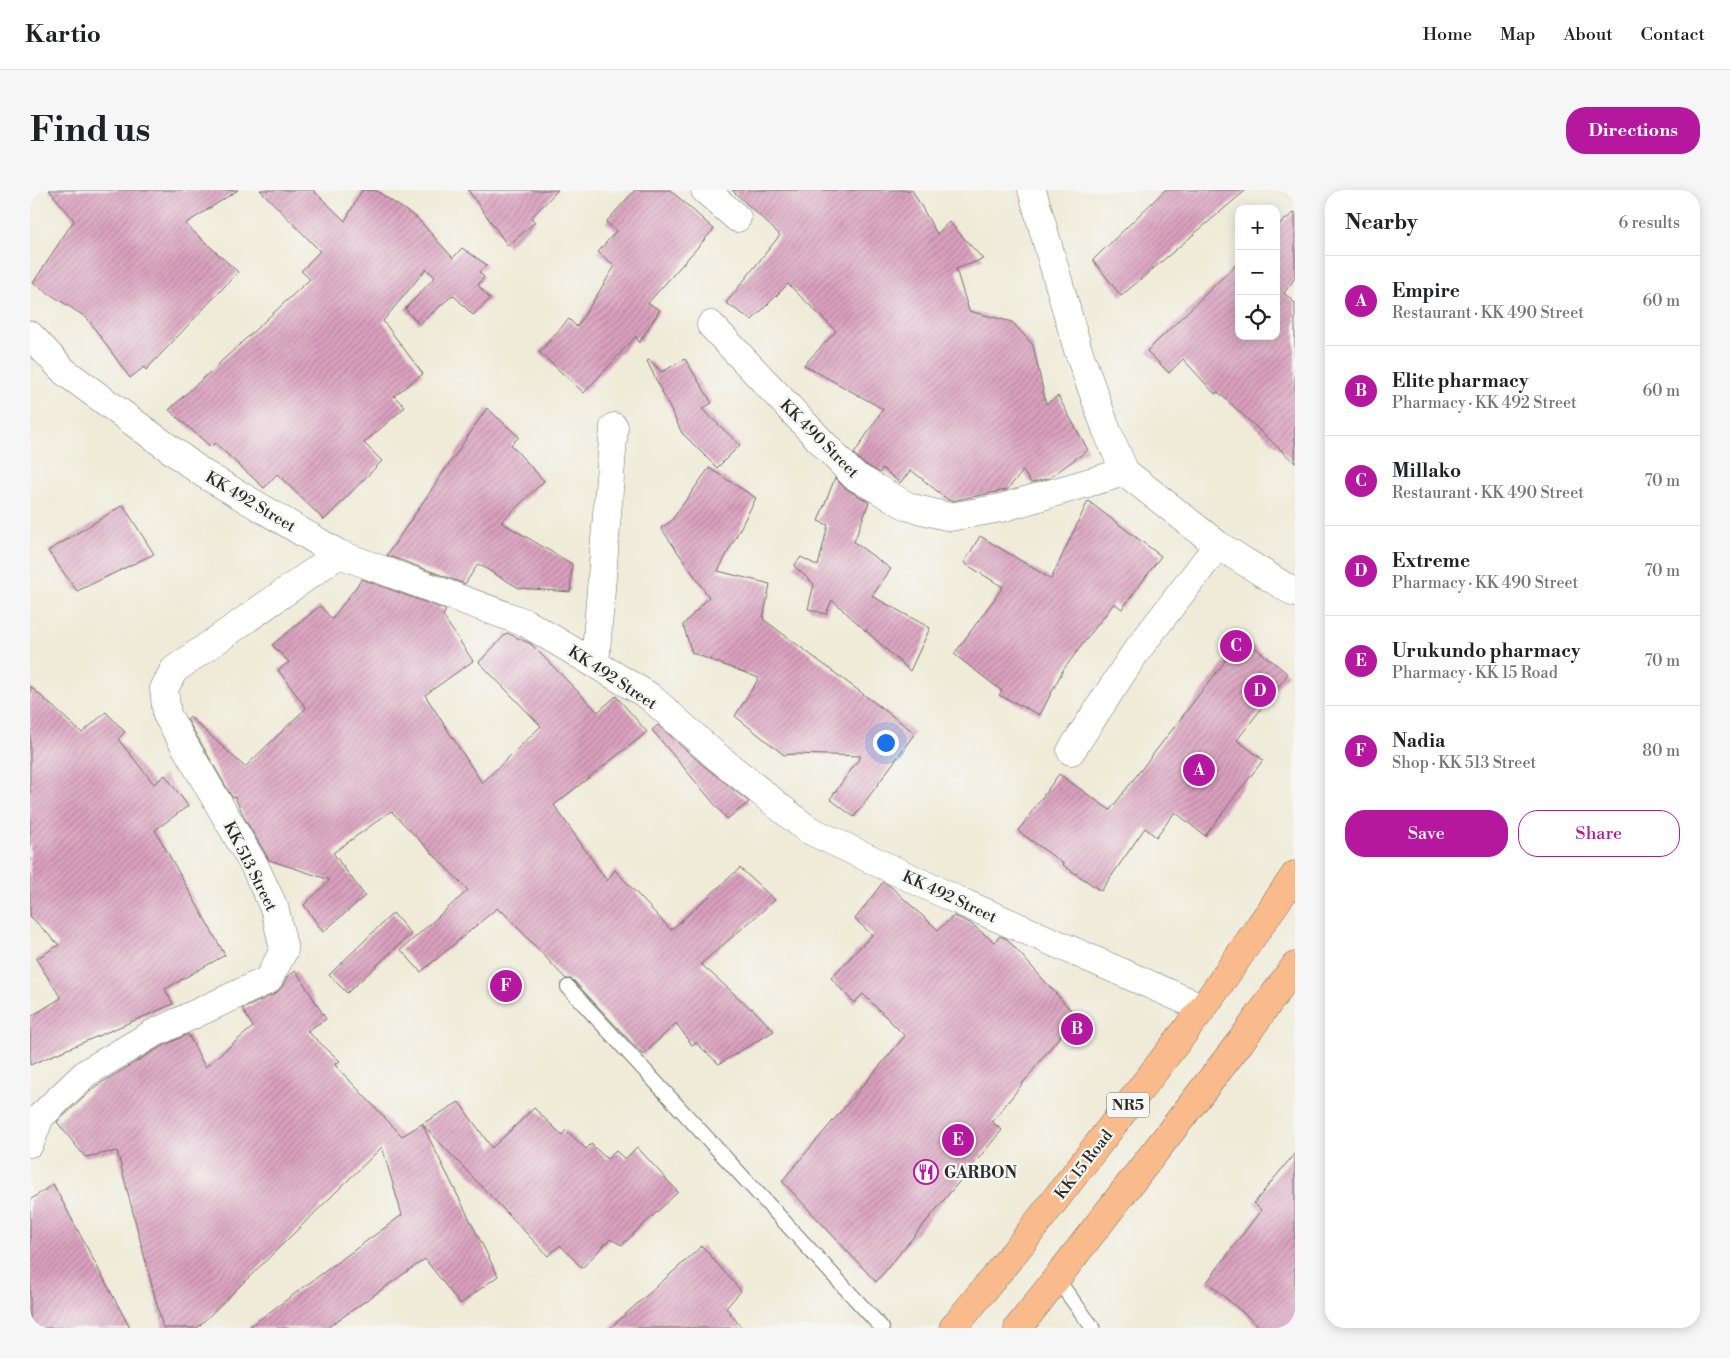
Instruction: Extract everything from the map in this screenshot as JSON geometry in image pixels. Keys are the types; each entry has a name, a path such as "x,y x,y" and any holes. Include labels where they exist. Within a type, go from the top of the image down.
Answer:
{"highway":[{"name":"KK 15 Road","path":"953,1328 1021,1244 1203,1008 1295,875"},
{"path":"1018,1328 1241,1041 1295,966"}],"street":[{"path":"705,190 737,218"},
{"path":"1032,190 1078,350 1107,431 1126,472 1218,545 1295,593"},
{"name":"KK 490 Street","path":"711,325 853,475 909,508 950,517 1001,508 1126,472"},
{"name":"KK 492 Street","path":"30,336 65,372 204,474 338,554 526,623 649,696 716,755 807,829 957,900 1203,1008"},
{"path":"595,664 614,427"},
{"path":"1071,751 1135,653 1218,545"},
{"name":"KK 513 Street","path":"30,1143 40,1117 86,1073 152,1034 268,980 284,950 276,910 254,865 167,715 164,689 174,670 338,554"}],"lane":[{"path":"568,988 882,1328"},
{"path":"1056,1278 1093,1328"}],"building":[{"path":"49,190 238,190 185,224 238,272 146,370 144,367 130,378 87,318 33,283 74,220"},
{"path":"260,190 313,190 345,221 362,190 375,190 417,218 453,258 462,248 487,265 479,272 484,277 478,285 490,299 473,315 453,295 419,324 405,309 435,277 426,269 383,321 423,374 394,396 405,407 364,443 382,461 324,520 277,474 264,488 215,443 211,447 169,410 310,279 301,271 320,251"},
{"path":"468,190 558,190 531,218 535,222 508,246"},
{"path":"635,190 670,190 714,229 648,303 660,310 639,343 636,336 584,393 539,352 569,319 577,327 615,266 598,252 616,231 606,222"},
{"path":"732,190 912,190 937,234 949,222 983,259 956,269 969,311 1012,322 1033,345 1046,404 1058,396 1088,450 1049,478 1031,483 1023,471 1007,490 951,501 911,470 900,483 882,468 880,473 863,463 854,454 883,409 804,365 836,331 788,284 752,320 726,303 780,235"},
{"path":"1165,190 1246,190 1121,296 1093,260"},
{"path":"1295,212 1295,278 1284,293 1295,303 1295,463 1218,392 1215,394 1183,359 1169,373 1147,351 1235,266 1235,340 1280,340 1280,224"},
{"path":"685,359 712,403 702,409 740,445 717,468 682,433 647,361 649,360 662,372"},
{"path":"487,408 519,437 511,445 544,481 501,522 572,564 570,592 519,588 478,564 465,584 387,555"},
{"path":"709,468 756,498 718,571 770,584 763,619 915,733 854,817 830,799 861,756 784,755 735,716 759,678 692,653 683,625 709,597 661,528 671,521"},
{"path":"835,478 845,488 869,502 854,542 891,569 872,596 930,628 910,671 832,600 826,614 808,609 814,584 794,566 801,557 818,566 828,525 818,521"},
{"path":"1088,501 1161,556 1122,609 1114,603 1063,670 1040,715 999,695 1002,691 954,654 1003,587 964,563 980,536 1051,579"},
{"path":"123,505 154,554 77,591 48,551"},
{"path":"362,579 446,610 443,616 473,661 425,695 482,783 541,726 479,662 507,633 531,644 598,712 616,696 647,732 554,805 607,881 615,870 671,930 740,868 775,900 701,964 752,1008 774,1031 719,1064 696,1043 692,1045 676,1023 643,1055 574,981 566,979 497,908 421,972 401,950 468,890 391,811 333,853 365,896 323,932 304,905 330,880 269,860 246,821 235,797 232,797 187,719 190,717 245,767 306,708 278,670 289,662 272,645 320,606 332,619"},
{"path":"1243,638 1288,674 1237,740 1263,760 1205,836 1175,812 1156,837 1145,828 1101,891 1018,831 1059,774 1110,810"},
{"path":"30,686 82,733 106,712 125,732 118,739 154,784 165,775 188,806 155,830 225,955 165,989 173,1004 30,1065 30,1017 61,998 36,959 59,945 30,916"},
{"path":"658,725 705,767 749,802 727,819 652,730"},
{"path":"883,882 890,886 938,930 954,916 970,923 994,942 1000,936 1007,939 1076,1016 992,1122 1002,1130 876,1282 782,1181 905,1036 863,994 854,1003 831,978 872,935 855,919"},
{"path":"393,913 411,934 347,993 329,975"},
{"path":"296,971 326,1019 307,1031 340,1061 335,1065 402,1136 422,1124 498,1276 460,1304 425,1259 327,1328 248,1328 402,1215 382,1147 197,1328 163,1328 117,1151 85,1157 57,1122 96,1086 159,1048 188,1034 205,1067 253,1027 242,1009 275,994 282,987 288,976"},
{"path":"459,1102 492,1148 534,1108 562,1135 566,1130 586,1149 591,1144 607,1159 616,1151 625,1159 637,1147 678,1192 622,1245 610,1239 582,1268 560,1245 548,1256 422,1124"},
{"path":"1295,1153 1295,1328 1261,1328 1207,1282 1261,1210 1254,1203"},
{"path":"53,1184 130,1328 30,1328 30,1200"},
{"path":"702,1246 741,1291 726,1308 742,1328 610,1328"}],"place":[{"name":"Millako","path":"1236,646"},
{"name":"Extreme","path":"1260,691"},
{"name":"Empire","path":"1199,770"},
{"name":"Nadia","path":"506,986"},
{"name":"Elite pharmacy","path":"1077,1029"},
{"name":"Urukundo pharmacy","path":"958,1140"},
{"name":"GARBON","path":"926,1172"}]}
